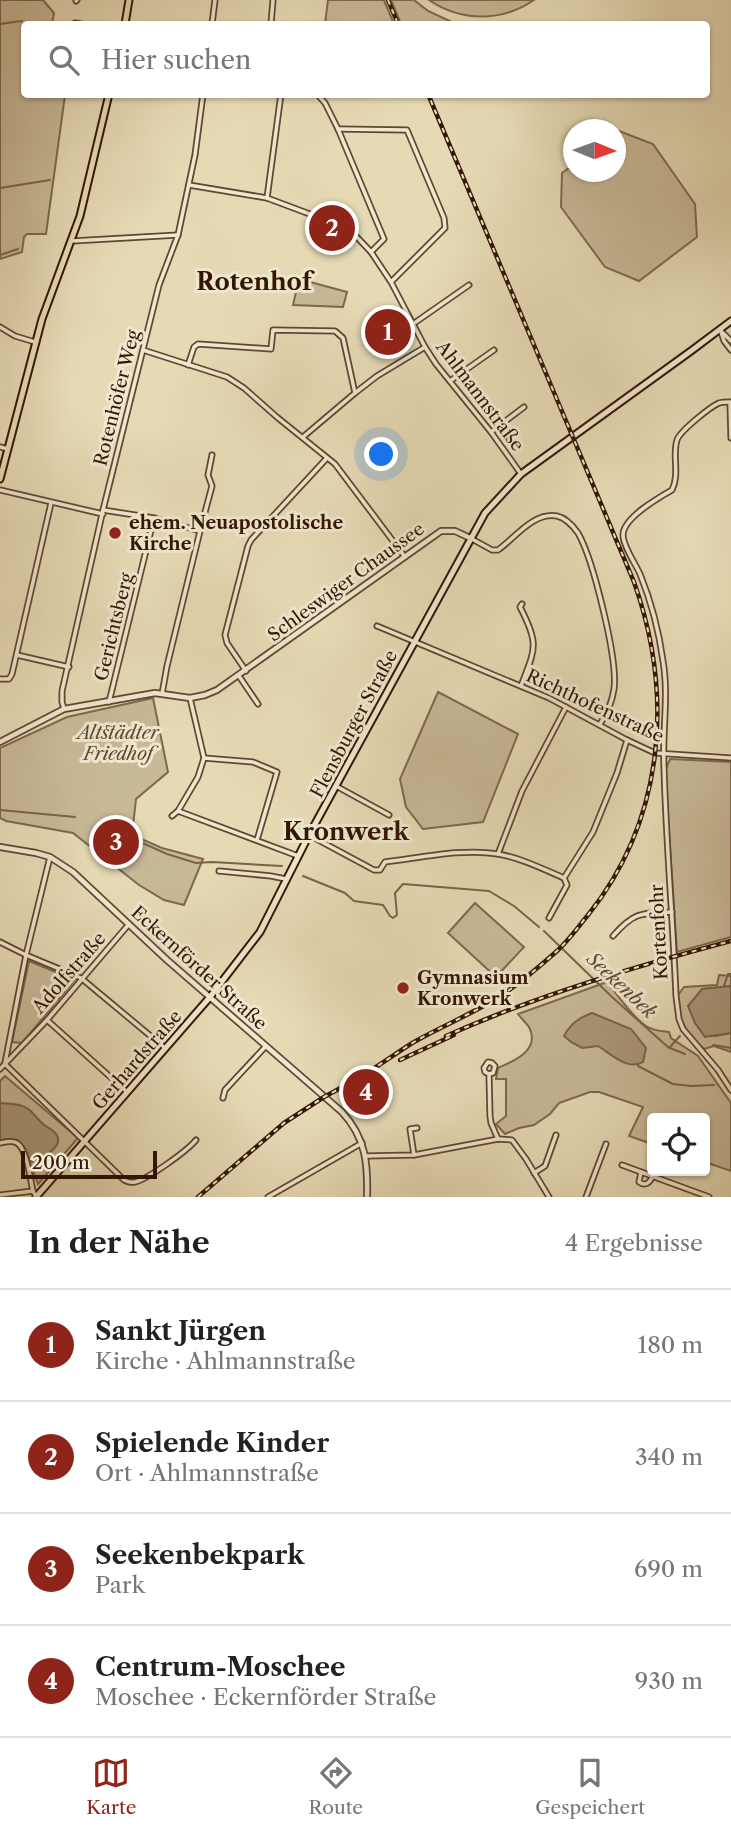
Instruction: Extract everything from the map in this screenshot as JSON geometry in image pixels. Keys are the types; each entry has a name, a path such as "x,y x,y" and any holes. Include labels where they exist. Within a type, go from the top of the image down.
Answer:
{"main road":[{"path":"126,21 129,0"},
{"path":"0,479 35,342 80,216 108,98"},
{"path":"470,538 485,513 521,474 731,321"},
{"name":"Flensburger Straße","path":"210,997 260,932 309,835 470,538"},
{"name":"Gerhardstraße","path":"35,1195 210,997"}],"street":[{"path":"212,21 215,0"},
{"path":"271,21 274,0"},
{"name":"Rotenhöfer Weg","path":"64,709 62,691 103,512 159,285 178,235 202,98"},
{"path":"267,198 281,98"},
{"path":"321,98 338,129 384,239 371,251"},
{"path":"338,129 407,130 444,218 445,228 391,282"},
{"name":"Ahlmannstraße","path":"189,185 267,198 340,225 353,233 371,251 391,282 425,346 521,474"},
{"path":"72,241 178,235"},
{"path":"413,324 469,285"},
{"path":"0,327 35,342"},
{"path":"720,329 731,341"},
{"path":"720,329 731,350"},
{"path":"188,365 194,347 198,344 271,349 273,330 335,331 343,338 355,393"},
{"path":"303,438 355,393 425,346"},
{"path":"450,381 495,349"},
{"path":"143,350 226,377 244,388 340,469 405,557"},
{"path":"731,401 731,438"},
{"name":"Kortenfohr","path":"731,401 719,403 681,433 677,440 676,476 672,489 630,519 622,534 640,575 656,625 664,663 666,704 663,755 677,1009 687,1035 711,1061 731,1090"},
{"path":"491,432 524,407"},
{"path":"0,447 8,449"},
{"path":"162,694 212,486 208,475 212,455"},
{"path":"246,671 227,643 225,635 248,546 327,458"},
{"path":"0,490 51,503 154,518 200,531"},
{"path":"0,679 9,679 12,674 51,503"},
{"path":"470,538 492,550 498,550 529,525 555,516 567,521 578,533 593,573 612,658 614,689 611,703 600,725"},
{"name":"Gerichtsberg","path":"109,702 154,518"},
{"name":"Schleswiger Chaussee","path":"0,742 64,709 162,694 190,698 217,690 441,531 455,531 470,538"},
{"path":"521,686 534,647 531,630 520,607 522,604"},
{"name":"Flensburger Straße","path":"377,626 414,642"},
{"name":"Richthofenstraße","path":"414,642 521,686 648,750 663,755 731,758"},
{"path":"17,655 69,667"},
{"path":"239,676 258,704"},
{"path":"172,816 178,811 198,777 204,758 190,698"},
{"path":"498,854 522,791 566,707"},
{"path":"564,878 593,832 627,740"},
{"path":"204,758 253,762 277,772 257,840"},
{"path":"336,786 389,815"},
{"path":"178,811 298,856"},
{"path":"309,835 374,870 380,870 385,862 473,852 513,858 564,878 567,886 549,918"},
{"name":"Eckernförder Straße","path":"0,847 50,857 73,872 342,1112 355,1128 366,1156 367,1197"},
{"path":"50,857 26,955 5,1064 124,1180 140,1180 188,1151 196,1140"},
{"path":"219,871 286,879"},
{"path":"613,936 627,920 636,916 672,912"},
{"name":"Adolfstraße","path":"0,1069 47,1020 129,924"},
{"path":"0,942 82,978 165,1048"},
{"path":"47,1020 127,1092"},
{"path":"223,1098 225,1090 266,1046"},
{"path":"489,1074 490,1116 498,1139"},
{"path":"414,1155 410,1129 417,1128"},
{"path":"534,1173 545,1166 556,1135"},
{"path":"366,1156 414,1155 498,1139 512,1140 549,1197"},
{"path":"268,1197 361,1142"},
{"path":"0,1143 17,1143 23,1149 35,1195 0,1195"},
{"path":"586,1197 606,1144"},
{"path":"622,1165 647,1174"},
{"path":"641,1172 641,1184 650,1182 653,1176 709,1197"}],"green space":[{"path":"0,0 43,0 54,13 53,21 21,21 21,98 65,98 46,234 27,234 22,252 0,259"},
{"path":"328,0 384,0 393,21 325,21"},
{"path":"391,0 414,0 428,11 450,21 400,21"},
{"path":"429,0 534,0 509,12 482,16 454,12"},
{"path":"626,134 653,144 695,204 697,237 639,281 605,267 561,207 562,173 563,182 626,182"},
{"path":"299,279 347,292 343,307 293,305"},
{"path":"438,692 518,734 483,822 423,829 406,807 400,779"},
{"name":"Altstädter Friedhof","path":"153,698 168,772 136,799 132,835 162,848 203,859 184,905 164,900 139,885 73,833 0,818 0,748 67,717"},
{"path":"670,759 731,762 731,937 677,952 665,771"},
{"path":"475,903 524,947 496,977 448,933"},
{"path":"29,961 75,980 22,1043 12,1042"},
{"path":"719,975 731,976 731,986 702,989 715,1036 731,1033 731,1052 714,1046 704,1049 688,1034 681,1019 678,995 684,987 717,985"},
{"path":"607,982 641,1022 652,1029 669,1032 671,1038 698,1056 731,1103 731,1171 710,1164 710,1113 647,1113 647,1142 629,1136 643,1107 599,1092 590,1092 559,1103 550,1114 534,1125 505,1134 496,1124 506,1116 506,1079 496,1079 498,1068 524,1054 529,1048 532,1035 518,1014"},
{"path":"5,1076 78,1138 38,1184 24,1148 18,1142 0,1142 0,1081"}],"shaded area":[{"path":"731,986 731,1033 705,1037 688,1006 702,989"},
{"path":"592,1013 631,1029 646,1048 643,1062 626,1063 598,1046 582,1048 564,1036 576,1021"},
{"path":"0,1103 17,1104 29,1110 54,1131 58,1139 55,1148 30,1162 21,1143 0,1140"}],"waterway":[{"path":"0,24 21,21"},
{"path":"0,188 50,180"},
{"path":"0,255 18,249"},
{"name":"Seekenbek","path":"0,810 75,817"},
{"name":"Seekenbek","path":"127,836 167,854 196,863 282,866"},
{"name":"Seekenbek","path":"303,876 345,893 354,901 383,905 393,918 397,915 395,893 403,884 489,891 514,906 539,927"},
{"name":"Seekenbek","path":"544,931 669,1048 680,1036"},
{"name":"Seekenbek","path":"724,986 728,974 731,974"},
{"path":"713,1045 731,1048"},
{"path":"670,1048 685,1054"},
{"path":"638,1066 673,1084 714,1085"}],"railway":[{"path":"388,0 397,21"},
{"path":"361,1076 414,1042 499,997 566,942 614,878 633,838 647,797 655,755 655,668 647,625 634,582 430,98"},
{"path":"446,1036 587,983 731,941"},
{"path":"400,1060 454,1035"},
{"path":"198,1197 284,1123 370,1072"}],"place":[{"name":"Spielende Kinder","path":"332,228"},
{"name":"Sankt Jürgen","path":"388,332"},
{"name":"ehem. Neuapostolische Kirche","path":"115,533"},
{"name":"Seekenbekpark","path":"116,842"},
{"name":"Gymnasium Kronwerk","path":"403,988"},
{"name":"Centrum-Moschee","path":"366,1092"}],"district":[{"name":"Rotenhof","path":"254,282"},
{"name":"Kronwerk","path":"346,832"}]}
